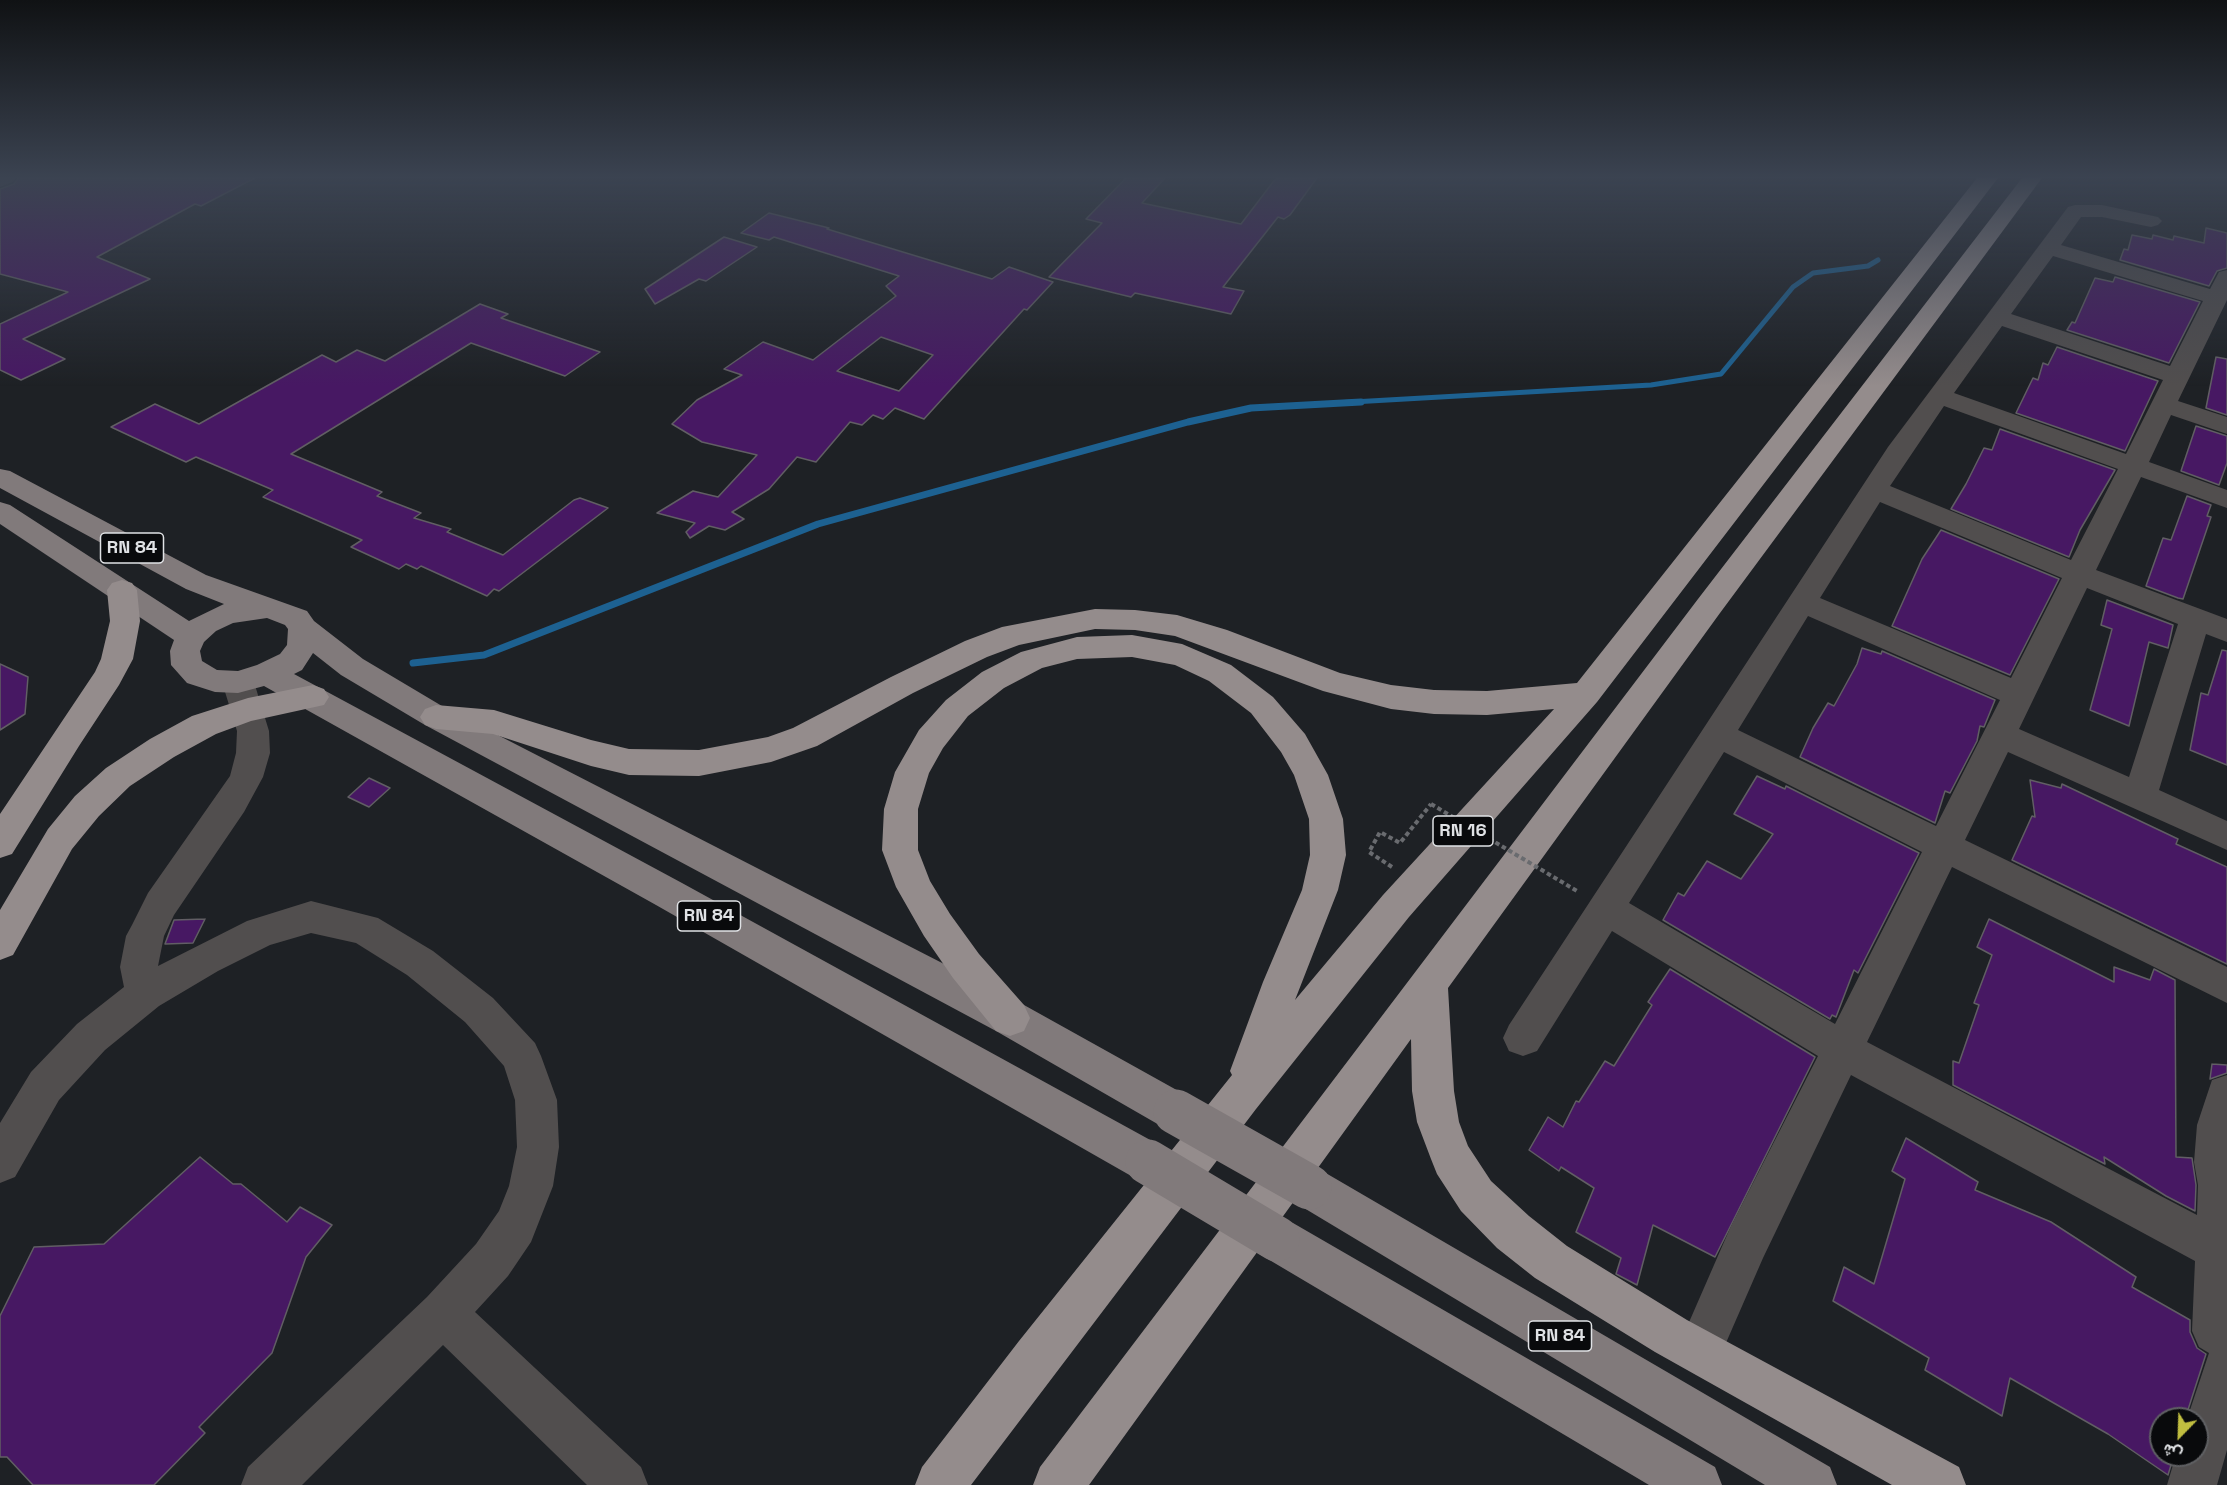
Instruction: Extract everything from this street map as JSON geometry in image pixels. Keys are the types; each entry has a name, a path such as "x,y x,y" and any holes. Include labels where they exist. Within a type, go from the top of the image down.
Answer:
{"highway":[{"name":"RN 16","path":"940,1485 1241,1095 1417,883 1586,694 1932,247"},
{"path":"1058,1485 1709,606 1980,247"},
{"path":"0,844 67,737 108,677 117,659 125,621 122,590"},
{"path":"436,717 494,722 591,753 629,762 663,764 727,759 771,749 805,737 976,649 1013,635 1095,619 1135,620 1177,626 1216,638 1334,683 1391,697 1434,702 1487,703 1586,694"},
{"path":"1010,1018 966,966 937,925 911,878 900,850 901,809 912,772 932,739 957,708 993,680 1032,660 1077,648 1132,646 1182,655 1220,673 1262,705 1293,743 1311,775 1326,819 1328,855 1320,890 1282,982 1241,1095"},
{"path":"0,944 60,839 87,806 118,777 162,748 204,725 251,689"},
{"path":"1429,984 1434,1091 1438,1122 1452,1159 1476,1196 1513,1232 1551,1262 1671,1336 1941,1485"}],"main road":[{"name":"RN 84","path":"0,477 195,582 267,608"},
{"name":"RN 84","path":"0,511 190,637"},
{"path":"267,608 296,618 303,628 304,640 299,653 251,689 198,675 187,664 186,651 190,637 205,624 227,613 267,608"},
{"name":"RN 84","path":"303,628 352,667 436,717 1010,1018 1309,1187 1812,1485"},
{"name":"RN 84","path":"251,689 312,697 1148,1162 1697,1485"}],"street":[{"path":"1523,1038 1591,899 1718,734 1901,447 2048,248 2219,306 2171,391 2079,574 1747,1242 1706,1336"},
{"path":"1997,317 2171,391 2227,426"},
{"path":"1939,396 2227,499"},
{"path":"1874,489 2079,574 2227,631"},
{"path":"1802,602 2020,695"},
{"path":"2140,797 2195,619"},
{"path":"145,994 139,967 145,936 161,904 232,802 246,777 253,753 251,689"},
{"path":"1718,734 2227,986"},
{"path":"2000,734 2227,836"},
{"path":"1591,899 1843,1050 2217,1249"},
{"path":"0,1162 45,1086 91,1037 145,994 205,959 260,932 311,918 365,929 420,963 479,1010 521,1056 536,1100 538,1147 531,1186 514,1226 492,1260 443,1313 266,1485"},
{"path":"2227,1094 2218,1125 2215,1162 2223,1189 2217,1249 2215,1331 2227,1338"},
{"path":"443,1313 623,1485"},
{"path":"2192,1485 2227,1366"}],"path":[{"path":"1417,883 1369,852 1380,832 1400,843 1431,804 1591,899"}],"building":[{"path":"0,247 115,247 97,257 150,279 23,339 65,359 21,380 0,370 0,324 68,292 0,274"},
{"path":"708,247 757,247 706,281 699,279 655,304 645,289"},
{"path":"807,247 887,247 992,279 1009,267 1053,282 1027,310 1024,309 924,419 895,408 883,419 873,415 862,425 850,422 816,462 797,457 769,489 732,512 744,519 725,530 709,526 690,538 686,532 695,523 657,513 693,491 718,497 757,455 702,442 672,424 697,400 742,375 724,369 763,342 813,360 896,296 886,286 899,276","holes":["881,337 933,355 899,391 837,371"]},
{"path":"1078,247 1254,247 1223,287 1244,291 1231,314 1135,293 1131,297 1049,277"},
{"path":"2129,247 2227,247 2227,268 2217,271 2209,286 2120,260 2124,249 2128,250"},
{"path":"2115,277 2200,302 2169,363 2067,330 2072,322 2075,323 2095,278 2113,282"},
{"path":"480,304 508,314 501,318 600,352 565,376 471,343 291,454 382,492 377,496 421,513 414,518 451,529 447,532 503,555 574,500 580,498 608,508 499,591 494,589 487,596 421,566 417,569 406,564 399,569 351,547 362,540 263,497 273,490 196,457 186,462 111,427 155,404 199,424 322,355 336,362 357,350 385,361"},
{"path":"2057,347 2158,381 2125,451 2016,413 2033,378 2038,380 2043,363 2048,365"},
{"path":"2216,357 2227,359 2227,415 2206,408"},
{"path":"2196,426 2227,436 2227,463 2219,485 2181,471"},
{"path":"2000,429 2115,470 2080,530 2069,557 1951,509 1984,448 1992,450"},
{"path":"2187,496 2211,505 2207,516 2211,517 2183,599 2146,586 2163,538 2171,540"},
{"path":"1941,530 2059,579 2010,675 1892,626 1922,559"},
{"path":"2107,600 2173,625 2168,648 2149,642 2129,726 2090,710 2112,629 2101,625"},
{"path":"1862,648 1881,654 1882,651 1995,700 1984,727 1980,726 1977,741 1950,793 1945,791 1935,823 1800,757 1813,728 1828,703 1834,706 1857,664"},
{"path":"2222,650 2227,651 2227,765 2190,750 2201,693 2208,695"},
{"path":"0,664 28,677 25,714 0,730"},
{"path":"1757,776 1785,789 1786,786 1919,853 1858,973 1854,970 1836,1017 1832,1015 1830,1019 1663,920 1678,893 1684,896 1707,861 1741,879 1773,834 1734,814"},
{"path":"369,778 390,788 369,807 348,797"},
{"path":"2030,780 2061,788 2062,784 2178,839 2176,844 2227,867 2227,964 2012,860 2032,816 2035,817"},
{"path":"205,919 193,943 165,944 174,920"},
{"path":"1989,919 2114,982 2114,967 2150,980 2154,969 2175,980 2176,1157 2192,1158 2196,1185 2195,1211 2166,1196 2104,1157 2105,1164 1953,1085 1953,1061 1959,1063 1979,1005 1974,1003 1992,955 1977,947"},
{"path":"1670,969 1815,1057 1715,1257 1653,1225 1637,1285 1616,1274 1621,1258 1576,1232 1594,1188 1561,1167 1559,1171 1529,1150 1548,1117 1563,1127 1576,1101 1579,1102 1605,1061 1614,1066 1652,1005 1648,1002"},
{"path":"2212,1064 2227,1065 2227,1073 2210,1079"},
{"path":"1906,1138 1978,1182 1975,1190 2051,1222 2136,1277 2132,1287 2190,1320 2190,1332 2197,1348 2206,1354 2189,1407 2149,1407 2149,1462 2108,1434 2010,1378 2002,1416 1925,1370 1929,1358 1833,1301 1844,1267 1874,1284 1905,1179 1892,1171"},
{"path":"200,1157 233,1184 241,1184 287,1222 300,1207 332,1225 306,1257 272,1353 199,1427 205,1433 154,1485 33,1485 7,1457 0,1457 0,1316 34,1247 104,1244"},
{"path":"2156,1467 2170,1467 2168,1475"}],"waterway":[{"path":"1335,403 1651,385 1721,374 1793,287 1813,273 1868,266 1878,260"},
{"path":"413,663 484,655 818,524 1188,422 1251,408 1361,402"}]}
